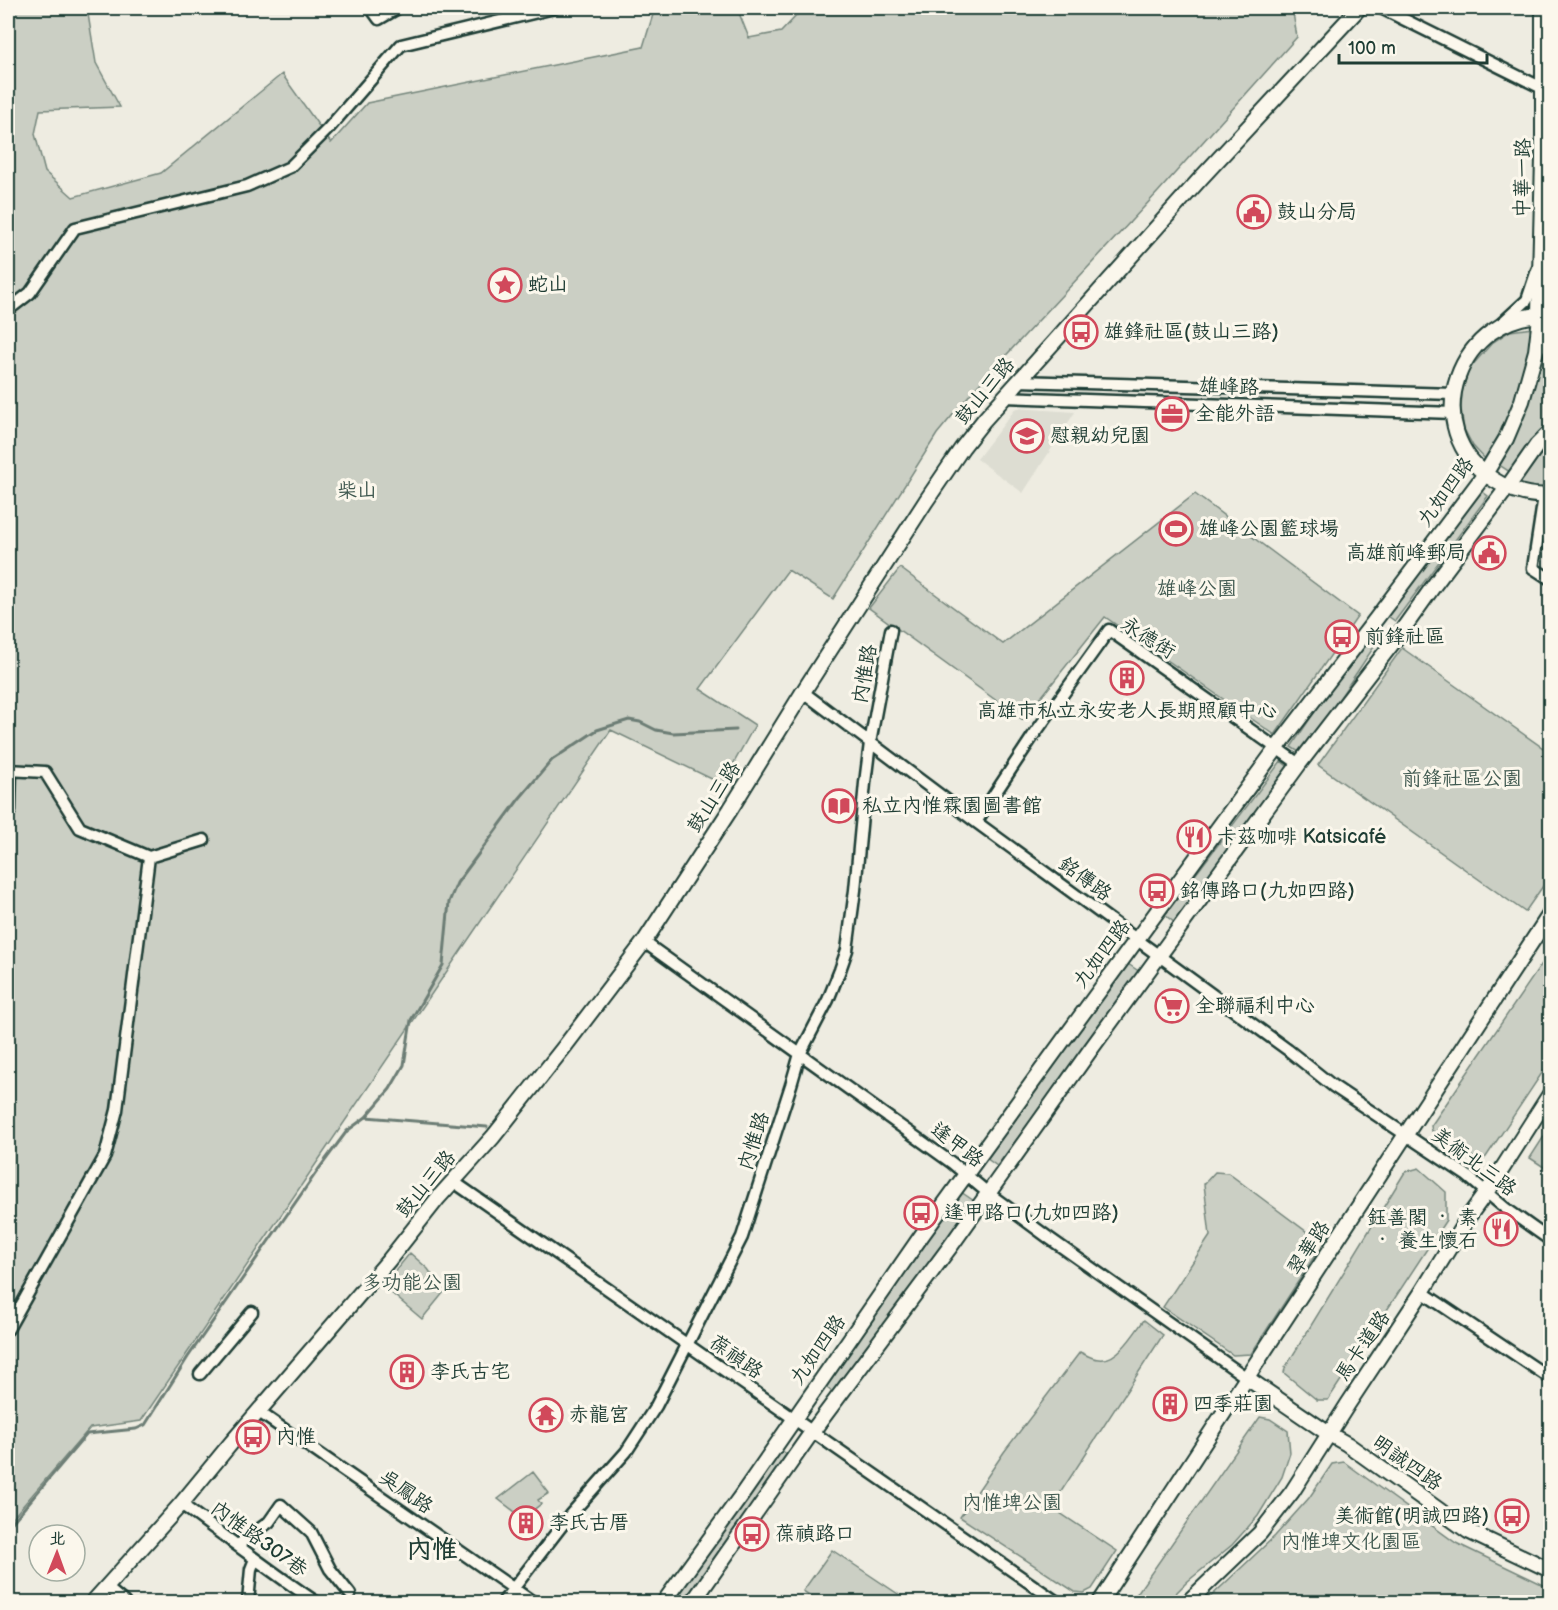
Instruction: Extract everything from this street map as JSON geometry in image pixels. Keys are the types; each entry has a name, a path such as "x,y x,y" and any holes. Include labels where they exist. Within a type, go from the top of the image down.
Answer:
{"street":[{"path":"371,8 379,19 398,8"},
{"path":"8,310 30,293 75,228 247,186 290,167 401,45 554,8"},
{"name":"鼓山三路","path":"93,1602 182,1504 493,1137 644,942 730,810 802,692 962,448 1018,381 1359,8"},
{"path":"1381,8 1547,89"},
{"name":"中華一路","path":"1543,8 1547,133 1541,252 1543,316 1551,348"},
{"path":"1541,252 1527,300 1484,337 1468,356 1457,378 1453,413 1458,436 1469,457 1485,474 1507,488 1548,498 1533,568 1551,579"},
{"path":"1497,327 1511,321 1543,316"},
{"name":"九如四路","path":"664,1602 910,1252 1276,749 1485,474 1506,439 1522,401 1543,316"},
{"name":"雄峰路","path":"1018,381 1454,394"},
{"name":"雄峰路","path":"1004,397 1453,413"},
{"path":"693,1602 812,1432 1299,764 1398,636 1537,445 1551,432"},
{"name":"內惟路","path":"502,1602 570,1515 626,1452 656,1406 742,1237 800,1054 828,1000 847,950 870,743 891,630"},
{"name":"永德街","path":"976,822 1033,735 1109,630 1299,764"},
{"name":"銘傳路","path":"802,692 1288,1050 1333,1086 1406,1135"},
{"path":"8,814 10,811 9,770 45,772 80,828 149,857 204,840"},
{"path":"8,1329 105,1156 117,1110 149,857"},
{"name":"翠華路","path":"1100,1602 1551,914"},
{"name":"逢甲路","path":"644,942 967,1174 988,1193 1049,1238 1247,1378"},
{"name":"馬卡道路","path":"1188,1602 1260,1533 1292,1492 1469,1216 1501,1172 1551,1094"},
{"name":"美術北三路","path":"1406,1135 1466,1175 1504,1208 1551,1240"},
{"name":"葆禎路","path":"454,1182 1057,1602"},
{"path":"1422,1292 1551,1378"},
{"path":"200,1374 252,1312"},
{"name":"明誠四路","path":"1247,1378 1347,1444 1468,1531 1551,1570"},
{"name":"吳鳳路","path":"258,1412 533,1602"},
{"name":"內惟路307巷","path":"182,1504 316,1602"},
{"path":"238,1545 269,1522 281,1505 311,1532 330,1569 350,1594"},
{"path":"248,1602 251,1569 255,1559"},
{"path":"106,1587 124,1602"}],"shaded area":[{"name":"慰親幼兒園","path":"1016,408 1075,412 1023,493 977,459"}],"green space":[{"name":"柴山","path":"8,8 87,8 96,63 120,107 40,110 35,134 45,172 73,197 161,173 282,74 331,143 367,103 643,47 655,8 737,8 749,38 781,32 797,15 795,8 1287,8 1293,13 1297,37 1158,192 971,393 937,434 833,599 788,570 700,689 755,725 722,784 611,730 141,1421 90,1428 8,1523"},
{"path":"1533,328 1517,400 1487,461 1473,446 1464,429 1461,409 1462,392 1469,369 1492,343 1510,331"},
{"path":"1542,345 1550,371 1550,425 1540,435 1513,474 1496,463"},
{"path":"1550,445 1550,484 1542,488 1535,488 1519,484 1538,458"},
{"path":"1477,488 1488,496 1395,621 1385,614"},
{"name":"雄峰公園","path":"1195,494 1358,616 1275,735 1105,617 1023,720 869,608 900,568 1003,644"},
{"path":"1371,628 1382,635 1302,754 1291,747"},
{"name":"前鋒社區公園","path":"1402,648 1550,753 1550,876 1525,912 1318,765"},
{"path":"1281,761 1291,769 1175,923 1165,915"},
{"path":"1550,952 1550,1061 1486,1157 1480,1162 1432,1131 1431,1126"},
{"path":"1128,964 1140,972 997,1166 986,1158"},
{"path":"1550,1127 1550,1171 1530,1158"},
{"path":"1419,1168 1446,1192 1446,1220 1328,1400 1317,1400 1284,1373 1285,1368 1405,1172"},
{"path":"1215,1172 1228,1173 1315,1238 1316,1254 1251,1354 1233,1355 1163,1307 1210,1236 1204,1184"},
{"path":"961,1192 974,1201 835,1394 823,1385"},
{"name":"多功能公園","path":"410,1253 428,1269 444,1292 422,1319 383,1286"},
{"name":"內惟埤公園","path":"1144,1320 1163,1335 1051,1507 1117,1551 1092,1589 1084,1593 1075,1592 960,1517 1004,1452 1080,1352 1097,1359 1115,1355"},
{"path":"1260,1417 1270,1419 1288,1431 1290,1453 1282,1477 1258,1516 1232,1545 1188,1581 1167,1602 1131,1602"},
{"path":"778,1448 788,1455 684,1602 670,1602"},
{"name":"內惟埤文化園區","path":"1344,1462 1456,1543 1550,1588 1550,1602 1205,1602 1275,1536 1309,1498 1332,1464"},
{"path":"533,1472 549,1493 538,1500 541,1504 523,1518 498,1499"},
{"path":"832,1550 910,1602 820,1602 803,1591"}],"waterway":[{"path":"8,1527 87,1434 136,1429 145,1425 188,1357 318,1170 347,1131 366,1117 390,1089 404,1065 411,1020 443,965 449,902 457,883 519,799 552,760 597,730 629,720 640,722 656,730 673,733 736,730"},
{"path":"366,1117 487,1127"}],"place":[{"name":"鼓山分局","path":"1254,212"},
{"name":"蛇山","path":"505,285"},
{"name":"雄鋒社區(鼓山三路)","path":"1081,332"},
{"name":"全能外語","path":"1172,414"},
{"name":"慰親幼兒園","path":"1027,436"},
{"name":"雄峰公園籃球場","path":"1176,529"},
{"name":"高雄前峰郵局","path":"1489,553"},
{"name":"前鋒社區","path":"1342,637"},
{"name":"高雄市私立永安老人長期照顧中心","path":"1127,678"},
{"name":"私立內惟霖園圖書館","path":"839,806"},
{"name":"卡茲咖啡 Katsicafé","path":"1194,837"},
{"name":"銘傳路口(九如四路)","path":"1157,891"},
{"name":"全聯福利中心","path":"1172,1006"},
{"name":"逢甲路口(九如四路)","path":"921,1213"},
{"name":"鈺善閣 ‧ 素 ‧ 養生懷石","path":"1501,1229"},
{"name":"李氏古宅","path":"407,1372"},
{"name":"四季莊園","path":"1170,1404"},
{"name":"赤龍宮","path":"546,1415"},
{"name":"內惟","path":"253,1437"},
{"name":"美術館(明誠四路)","path":"1512,1516"},
{"name":"李氏古厝","path":"526,1523"},
{"name":"葆禎路口","path":"752,1534"}],"district":[{"name":"内惟","path":"432,1550"}]}
